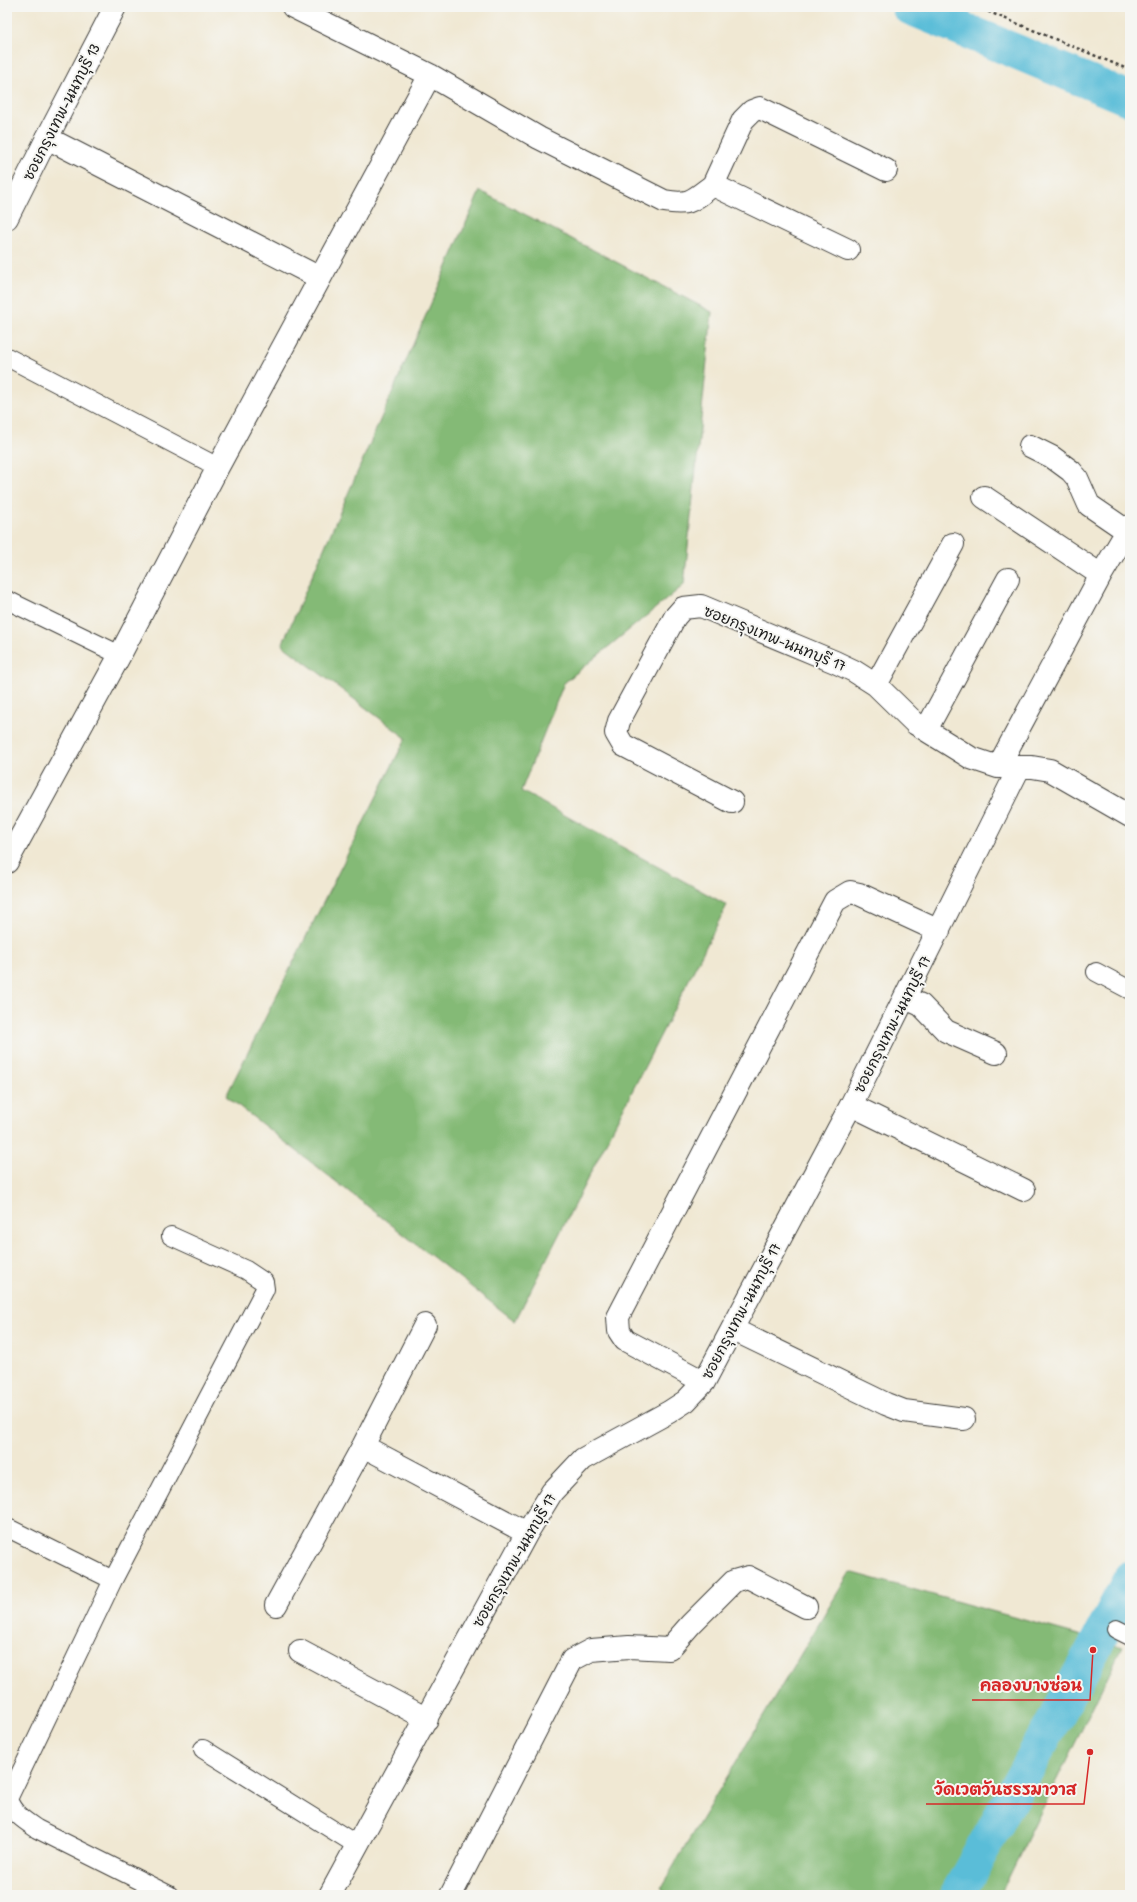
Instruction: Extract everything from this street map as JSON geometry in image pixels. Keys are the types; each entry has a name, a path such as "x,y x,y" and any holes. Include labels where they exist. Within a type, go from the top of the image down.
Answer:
{"street":[{"name":"ซอยกรุงเทพ-นนทบุรี 13","path":"7,218 14,190 46,138 115,7"},
{"path":"292,7 430,75 539,138 664,201 681,204 695,199 713,185 743,120 752,111 760,108 886,170"},
{"path":"7,862 120,655 218,467 430,75"},
{"path":"46,138 320,278"},
{"path":"713,185 848,250"},
{"path":"1008,767 1101,575 1129,529 1089,505 1077,478 1071,471 1052,458 1030,446"},
{"path":"984,497 1101,575"},
{"path":"876,685 953,544"},
{"path":"926,730 1008,579"},
{"name":"ซอยกรุงเทพ-นนทบุรี 17","path":"732,802 623,744 616,733 619,721 671,624 683,608 701,606 835,662 854,671 876,685 916,724 971,758 1008,767 1032,767 1050,770 1130,816"},
{"name":"ซอยกรุงเทพ-นนทบุรี 17","path":"330,1895 527,1533 552,1492 583,1459 669,1412 686,1401 704,1382 851,1105 939,931 996,811 1008,767"},
{"path":"704,1382 625,1340 619,1331 618,1317 835,901 850,892 859,894 939,931"},
{"path":"905,998 921,1005 946,1031 996,1053"},
{"path":"851,1105 1024,1190"},
{"path":"276,1605 363,1446 425,1325"},
{"path":"732,1329 886,1404 904,1411 964,1419"},
{"path":"363,1446 527,1533"},
{"path":"451,1895 572,1660 591,1650 629,1647 670,1649 691,1624 734,1581 748,1577 806,1607"},
{"path":"300,1651 427,1719"}],"lane":[{"path":"7,357 218,467"},
{"path":"7,600 120,655"},
{"path":"1096,972 1130,990"},
{"path":"169,1895 37,1830 18,1817 10,1808 8,1799 114,1580 265,1289 264,1282 246,1270 171,1236"},
{"path":"10,1529 114,1580"},
{"path":"202,1749 357,1845"}],"path":[{"path":"977,7 1130,70"}],"green space":[{"path":"480,191 712,312 684,585 564,683 521,791 727,905 515,1321 226,1096 406,738 282,645"},
{"path":"850,1572 1122,1647 1000,1895 666,1895 661,1887"}],"waterway":[{"path":"909,7 1130,99"},
{"path":"957,1895 1093,1650 1130,1579"}],"place":[{"name":"คลองบางซ่อน","path":"1093,1650"},
{"name":"วัดเวตวันธรรมาวาส","path":"1090,1752"}]}
